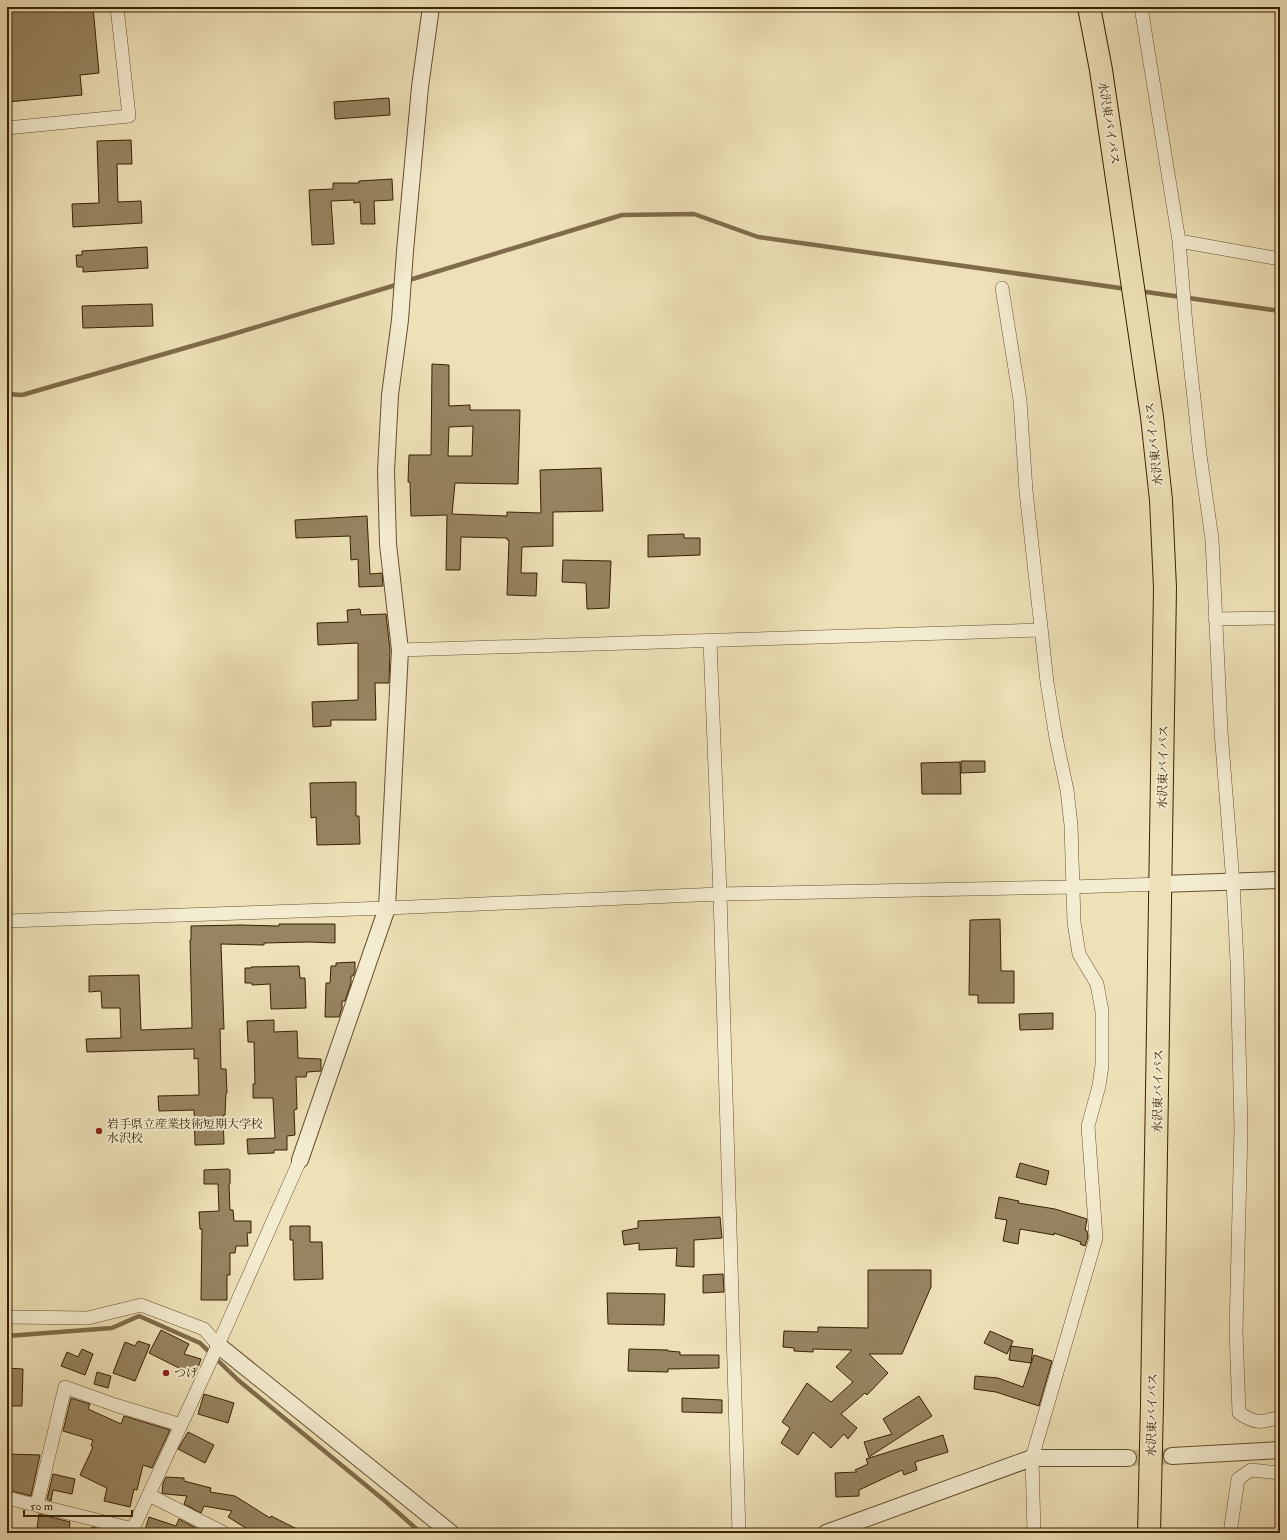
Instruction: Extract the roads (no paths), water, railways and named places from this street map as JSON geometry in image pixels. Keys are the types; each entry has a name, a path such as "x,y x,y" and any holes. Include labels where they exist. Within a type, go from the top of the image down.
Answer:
{"highway":[{"name":"水沢東バイパス","path":"1089,7 1101,70 1152,417 1160,500 1165,588 1149,1533"}],"street":[{"path":"7,128 130,116 117,7"},
{"path":"7,1498 132,1531 182,1425 300,1160 387,908 400,650 388,544 386,471 390,395 400,320 420,87 431,7"},
{"path":"1141,7 1179,241 1186,325 1200,455 1212,539 1221,731 1233,883 1237,961 1241,1129 1236,1330 1239,1413 1251,1421 1267,1421 1280,1417"},
{"path":"1179,241 1280,259"},
{"path":"1002,288 1020,400 1026,491 1047,682 1056,738 1067,790 1071,825 1074,922 1079,954 1097,984 1102,1011 1102,1065 1099,1086 1088,1126 1096,1238 1032,1458 1034,1533"},
{"path":"1216,619 1280,618"},
{"path":"400,650 1041,630"},
{"path":"710,641 720,894 740,1533"},
{"path":"7,921 387,908 720,894 1233,883 1280,880"},
{"path":"7,1317 88,1318 141,1305 204,1329 218,1345 451,1533"},
{"path":"37,1505 65,1387 115,1405 182,1425"},
{"path":"1172,1456 1280,1450"},
{"path":"826,1533 1032,1458 1128,1458"},
{"path":"1230,1533 1238,1479 1251,1470 1280,1473"},
{"path":"149,1495 224,1533"}],"waterway":[{"path":"406,281 622,215 694,214 758,237 1127,289"},
{"path":"7,394 22,395 399,284"},
{"path":"1139,291 1280,311"},
{"path":"7,1336 112,1328 139,1316 200,1343 238,1380 385,1501 421,1533"}],"tunnel":[{"path":"1128,1458 1172,1456"}],"place":[{"name":"岩手県立産業技術短期大学校 水沢校","path":"99,1131"},
{"name":"つげ","path":"166,1373"}]}
